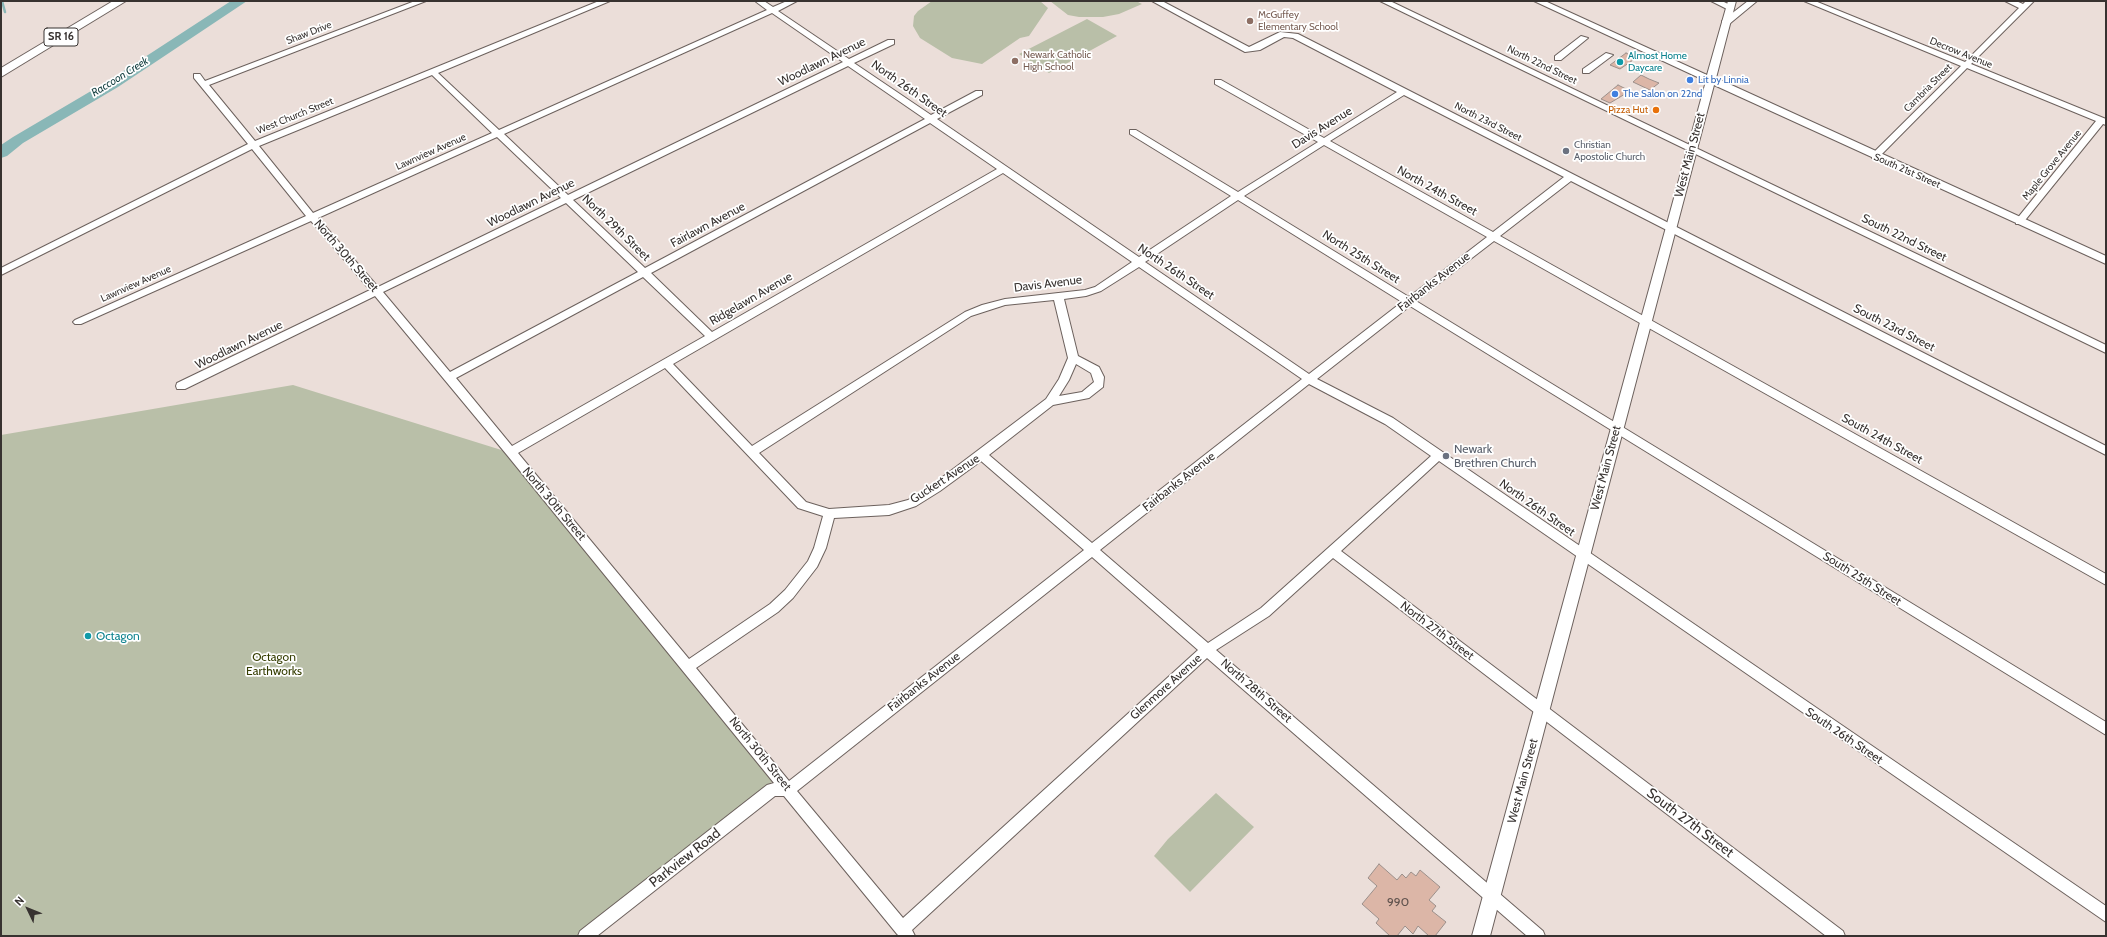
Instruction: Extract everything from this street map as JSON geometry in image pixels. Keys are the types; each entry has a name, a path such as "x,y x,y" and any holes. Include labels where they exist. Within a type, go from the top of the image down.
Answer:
{"highway":[{"name":"SR 16","path":"1,64 108,1"},
{"name":"SR 16","path":"1,73 121,1"}],"main road":[{"name":"South 21st Street","path":"1538,1 2019,222 2106,260"},
{"name":"West Main Street","path":"1481,936 1731,4"}],"street":[{"name":"Shaw Drive","path":"204,84 422,1"},
{"name":"West Church Street","path":"1,272 254,144 606,1"},
{"name":"North 26th Street","path":"759,1 1309,379 1331,392 1362,406 1389,421 1583,556"},
{"name":"Lawnview Avenue","path":"78,322 793,1"},
{"name":"North 23rd Street","path":"1156,1 1248,50 1257,48 1283,34 1295,36 1670,228"},
{"name":"North 22nd Street","path":"1384,1 1691,150"},
{"path":"1715,1 1731,4"},
{"path":"1725,23 1754,1"},
{"name":"Decrow Avenue","path":"1808,1 2104,121"},
{"path":"2009,1 2027,4"},
{"name":"Cambria Street","path":"1875,156 2027,4"},
{"path":"1558,58 1584,38"},
{"name":"Woodlawn Avenue","path":"181,386 891,42"},
{"path":"1586,71 1609,55"},
{"name":"North 29th Street","path":"433,72 712,337"},
{"name":"North 30th Street","path":"197,76 312,217 511,452 789,789 905,933"},
{"name":"North 24th Street","path":"1218,82 1645,322"},
{"name":"Davis Avenue","path":"751,452 968,314 985,307 1005,302 1086,293 1098,289 1140,263 1238,196 1404,92"},
{"name":"Fairlawn Avenue","path":"448,378 979,93"},
{"name":"Maple Grove Avenue","path":"2019,222 2104,121"},
{"name":"North 25th Street","path":"1133,132 1617,429"},
{"name":"South 22nd Street","path":"1691,150 2106,349"},
{"name":"Ridgelawn Avenue","path":"511,452 1003,169"},
{"name":"Fairbanks Avenue","path":"789,789 1309,379 1570,177"},
{"name":"South 23rd Street","path":"1670,228 2106,451"},
{"path":"1050,402 1085,396 1099,384 1099,377 1095,370 1073,358 1058,296"},
{"name":"South 24th Street","path":"1645,322 2106,580"},
{"name":"Guckert Avenue","path":"829,514 882,511 912,503 936,488 982,455 1050,402 1064,380 1073,358"},
{"path":"666,363 802,505 829,514 820,548 813,564 790,594 774,608 688,667"},
{"name":"South 25th Street","path":"1617,429 2106,729"},
{"name":"North 28th Street","path":"982,455 1538,936"},
{"name":"Glenmore Avenue","path":"905,933 1208,649 1265,612 1439,455"},
{"name":"North 27th Street","path":"1333,551 1542,710"},
{"name":"South 26th Street","path":"1583,556 2106,915"},
{"name":"South 27th Street","path":"1542,710 1838,936"},
{"name":"Parkview Road","path":"592,934 772,790 789,789"}],"green space":[{"path":"932,1 1040,1 1048,8 1029,36 1020,38 982,64 952,58 920,38 913,26 914,16 918,11"},
{"path":"1050,1 1136,1 1142,4 1119,14 1103,17 1079,17 1068,15"},
{"path":"1087,19 1117,36 1049,73 1019,54"},
{"name":"Octagon Earthworks","path":"293,385 511,453 773,781 577,936 1,936 1,435"},
{"path":"1216,793 1254,827 1190,892 1154,856 1168,839"}],"building":[{"name":"Almost Home Daycare","path":"1626,53 1636,58 1620,69 1610,65"},
{"path":"1641,75 1659,83 1650,90 1633,82"},
{"name":"The Salon on 22nd","path":"1618,85 1630,91 1610,103 1601,99"},
{"path":"1379,864 1397,880 1402,874 1406,878 1411,872 1416,876 1420,870 1440,887 1429,900 1436,906 1432,911 1446,922 1435,936 1429,936 1418,926 1413,934 1405,926 1397,936 1390,936 1376,923 1379,919 1362,904 1377,886 1368,878"}],"waterway":[{"path":"2,1 5,12"},
{"name":"Raccoon Creek","path":"1,153 18,140 113,84 240,1"}],"place":[{"name":"McGuffey Elementary School","path":"1250,21"},
{"name":"Newark Catholic High School","path":"1015,61"},
{"name":"Almost Home Daycare","path":"1620,62"},
{"name":"Lit by Linnia","path":"1690,80"},
{"name":"The Salon on 22nd","path":"1615,94"},
{"name":"Pizza Hut","path":"1656,110"},
{"name":"Christian Apostolic Church","path":"1566,151"},
{"name":"Newark Brethren Church","path":"1446,456"},
{"name":"Octagon","path":"88,636"}]}
